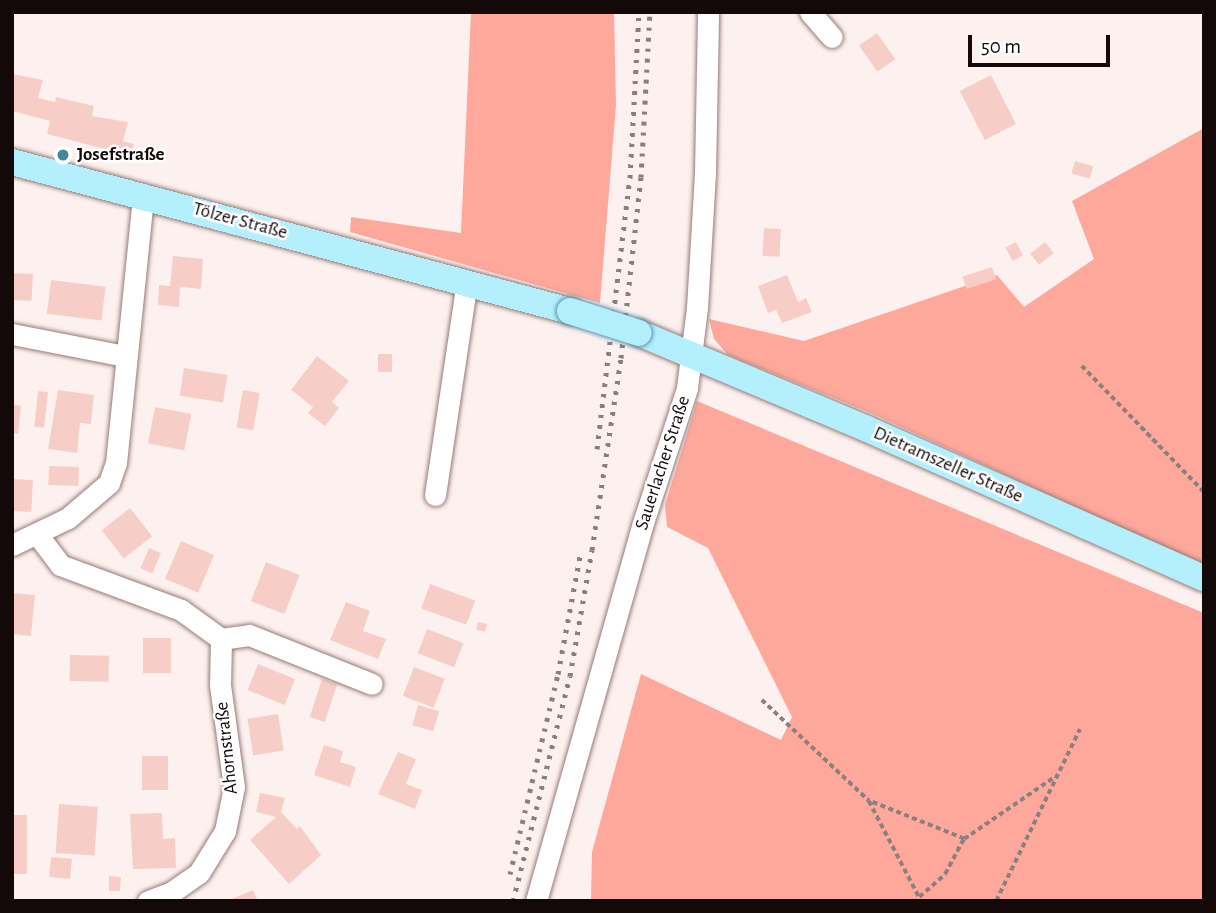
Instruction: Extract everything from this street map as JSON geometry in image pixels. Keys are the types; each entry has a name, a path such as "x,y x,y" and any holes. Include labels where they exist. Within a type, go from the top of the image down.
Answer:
{"main road":[{"name":"Tölzer Straße","path":"12,162 570,311 691,354"},
{"name":"Dietramszeller Straße","path":"691,354 1204,578"}],"street":[{"name":"Sauerlacher Straße","path":"536,901 642,526 687,388 697,308 705,173 708,12"},
{"path":"810,12 832,37"},
{"path":"12,545 68,518 109,483 116,463 143,195"},
{"path":"435,495 467,282"},
{"path":"12,334 125,356"},
{"path":"37,534 60,565 181,610 221,639 249,635 372,684"},
{"name":"Ahornstraße","path":"148,901 172,892 199,873 225,831 234,787 220,685 221,639"}],"path":[{"path":"1082,366 1204,492"},
{"path":"762,700 869,801 919,897 945,874 964,839 1058,775"},
{"path":"996,901 1080,729"},
{"path":"869,801 964,839"}],"shaded area":[{"path":"471,12 614,12 616,105 600,303 350,232 351,217 461,233"},
{"path":"1204,128 1204,566 873,414 728,355 714,339 709,319 804,341 997,275 1024,307 1094,259 1072,201"},
{"path":"697,401 1204,613 1204,901 591,901 592,852 641,674 781,740 792,717 708,548 667,527 665,505"}],"building":[{"path":"877,33 895,59 877,72 859,46"},
{"path":"13,74 43,80 38,98 55,102 56,97 94,106 92,116 128,122 123,141 134,144 129,161 118,159 120,153 47,134 50,121 12,111"},
{"path":"991,75 1016,124 985,140 960,91"},
{"path":"1075,161 1093,166 1090,179 1071,173"},
{"path":"764,228 781,229 780,257 763,256"},
{"path":"1016,242 1023,255 1012,261 1005,248"},
{"path":"1045,242 1054,253 1039,265 1030,254"},
{"path":"173,256 203,259 201,289 180,287 179,307 158,305 159,285 170,286"},
{"path":"992,267 996,279 967,289 963,277"},
{"path":"12,273 33,274 32,301 12,300"},
{"path":"787,275 798,302 806,298 812,312 782,323 776,310 768,313 758,286"},
{"path":"51,280 106,287 101,320 47,314"},
{"path":"378,354 392,354 392,372 378,372"},
{"path":"317,356 349,381 332,402 339,408 325,426 308,413 313,407 291,390"},
{"path":"184,368 227,375 223,403 180,396"},
{"path":"58,390 94,395 91,424 80,423 77,453 48,449"},
{"path":"243,390 260,393 253,430 236,427"},
{"path":"38,391 48,392 44,428 34,427"},
{"path":"12,404 21,406 18,434 12,433"},
{"path":"155,407 191,414 184,450 148,443"},
{"path":"49,466 79,467 78,486 48,485"},
{"path":"12,479 33,480 31,512 12,511"},
{"path":"130,508 152,536 124,559 102,530"},
{"path":"181,541 214,555 198,593 165,579"},
{"path":"149,548 161,553 152,573 140,568"},
{"path":"266,562 300,575 285,614 251,601"},
{"path":"430,584 475,600 466,625 421,608"},
{"path":"12,593 35,595 31,636 12,634"},
{"path":"346,602 370,611 363,631 386,639 378,659 330,640"},
{"path":"478,622 487,624 485,632 476,630"},
{"path":"427,629 463,643 454,667 418,653"},
{"path":"143,638 171,638 171,673 143,673"},
{"path":"70,655 109,656 109,682 70,681"},
{"path":"258,664 295,679 285,705 248,690"},
{"path":"414,667 445,679 434,708 403,696"},
{"path":"322,679 337,684 325,722 310,717"},
{"path":"418,705 439,711 433,731 412,725"},
{"path":"278,714 284,751 253,755 247,719"},
{"path":"324,745 343,751 340,762 356,767 350,787 314,775"},
{"path":"398,752 416,759 406,784 422,790 415,809 378,794"},
{"path":"142,756 168,756 168,790 142,790"},
{"path":"260,793 285,798 281,812 297,829 300,826 321,855 289,884 250,840 276,817 256,812"},
{"path":"59,804 98,807 94,856 56,853"},
{"path":"162,813 163,839 175,838 176,868 133,869 130,814"},
{"path":"12,815 27,815 27,874 12,874"},
{"path":"51,857 72,859 70,879 49,877"},
{"path":"109,876 121,877 120,891 109,891"},
{"path":"253,890 258,901 227,901"}],"railway":[{"path":"597,449 630,178 639,12"},
{"path":"513,901 570,676 592,550 621,358 641,177 650,12"},
{"path":"510,874 558,674 580,556"}],"place":[{"name":"Josefstraße","path":"63,155"}]}
